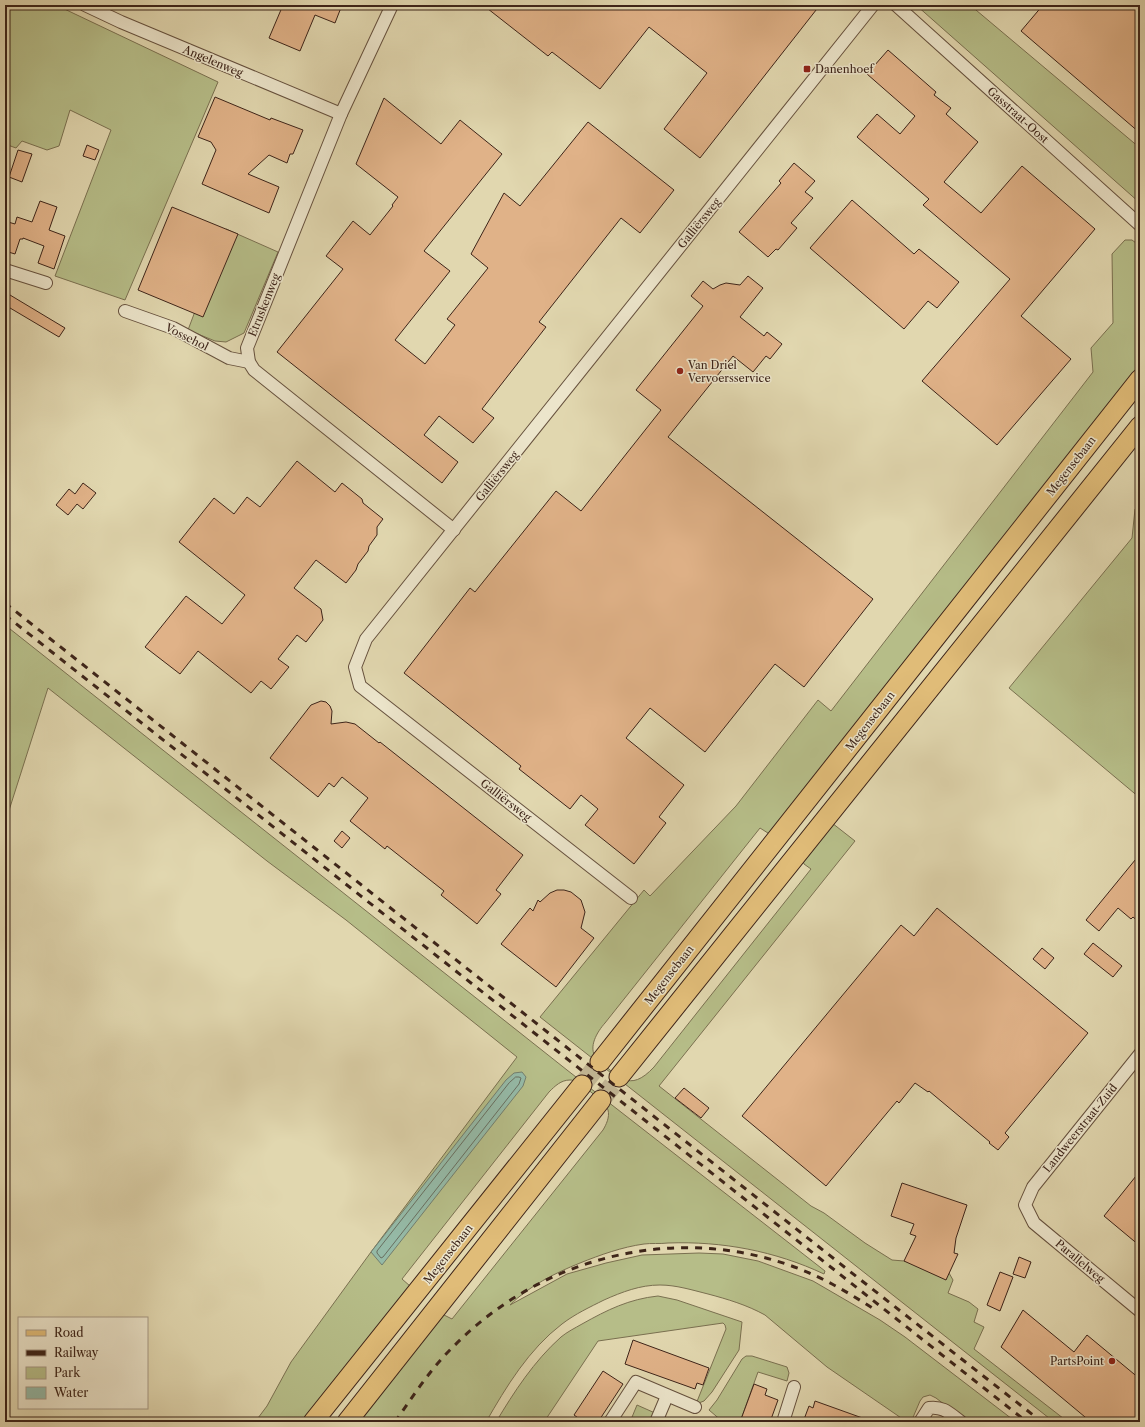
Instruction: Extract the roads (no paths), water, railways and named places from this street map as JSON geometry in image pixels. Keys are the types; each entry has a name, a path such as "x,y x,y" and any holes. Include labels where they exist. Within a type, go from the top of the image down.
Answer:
{"main road":[{"name":"Megensebaan","path":"600,1062 1140,379"},
{"path":"620,1077 1140,426"},
{"name":"Megensebaan","path":"313,1422 582,1085"},
{"path":"347,1422 601,1100"}],"street":[{"name":"Angelenweg","path":"85,5 121,22 341,114"},
{"name":"Etruskenweg","path":"249,362 247,348 249,343 341,114 392,5"},
{"name":"Galliërsweg","path":"631,898 360,686 355,667 366,639 874,5"},
{"name":"Gasstraat-Oost","path":"896,5 1140,225"},
{"path":"5,270 46,283"},
{"name":"Vossehol","path":"125,311 173,328 229,358 249,362"},
{"path":"249,362 254,370 454,530"},
{"name":"Landweerstraat-Zuid","path":"1026,1205 1033,1187 1140,1054"},
{"name":"Parallelweg","path":"1026,1205 1034,1223 1140,1311"},
{"path":"610,1422 636,1382 695,1407"},
{"path":"783,1422 794,1387"},
{"path":"656,1422 667,1396"},
{"path":"920,1422 930,1408 936,1407 944,1408 961,1422"}],"water":[{"path":"522,1072 526,1077 523,1086 382,1265 371,1252 506,1080 514,1073"}],"tunnel":[{"path":"582,1085 600,1062"},
{"path":"601,1100 619,1077"}],"railway":[{"path":"5,603 1042,1422"},
{"path":"5,615 1027,1422"},
{"path":"395,1422 423,1382 438,1364 454,1346 489,1316 526,1290 567,1271 610,1257 654,1249 699,1248 744,1253 789,1265 812,1274 845,1291 877,1311"}],"place":[{"name":"Danenhoef","path":"807,69"},
{"name":"Van Driel Vervoersservice","path":"680,371"},
{"name":"PartsPoint","path":"1112,1361"}]}
